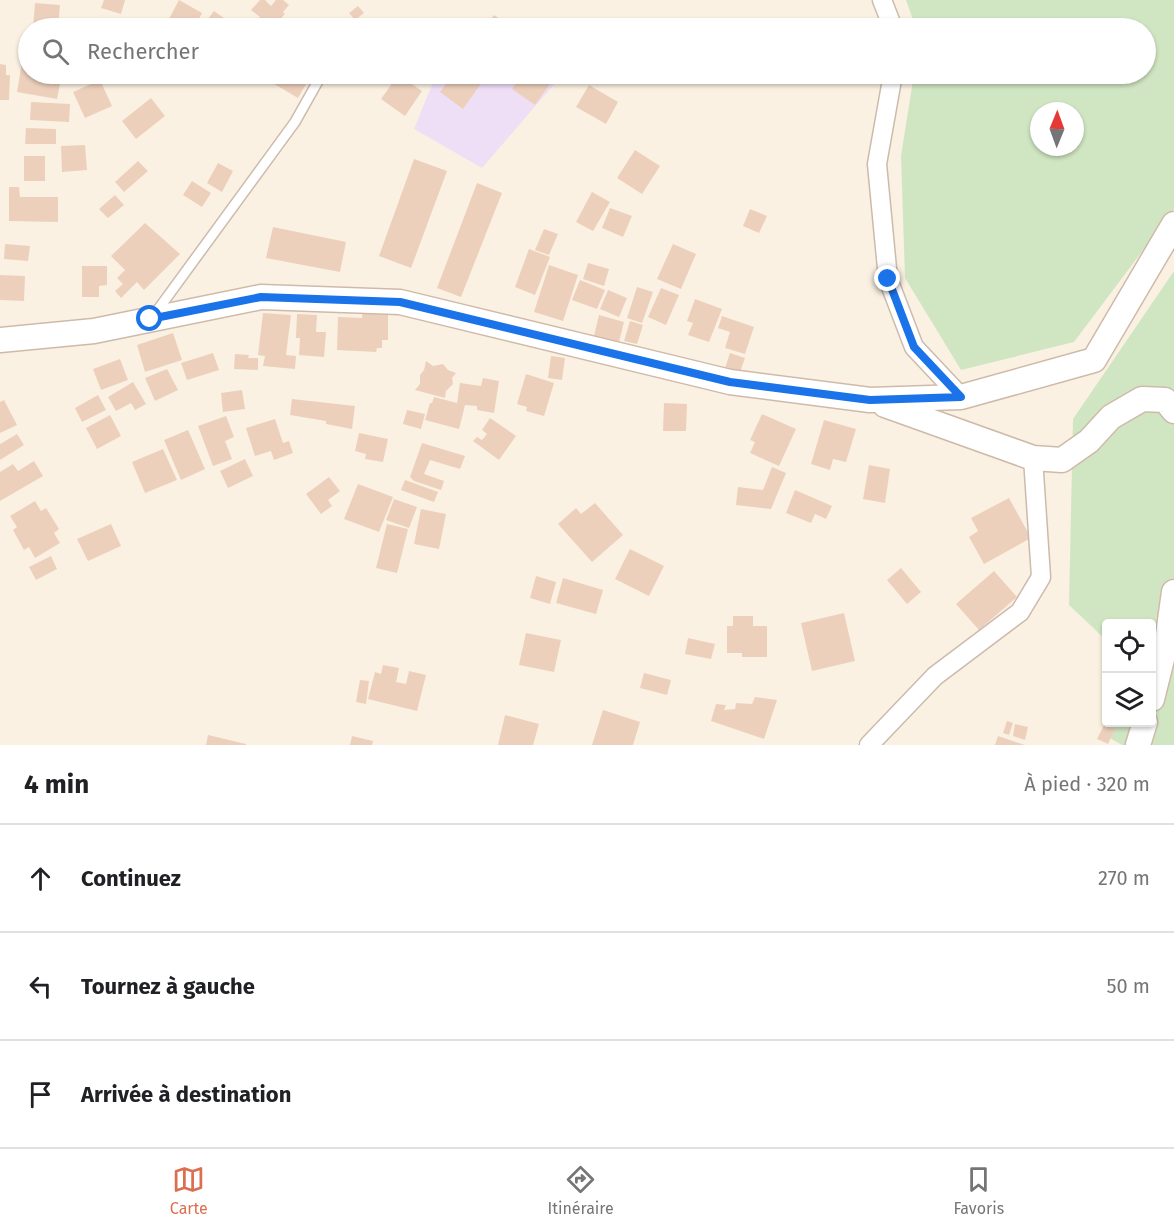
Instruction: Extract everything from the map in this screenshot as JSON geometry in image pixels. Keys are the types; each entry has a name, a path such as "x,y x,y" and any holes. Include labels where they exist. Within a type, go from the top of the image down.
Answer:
{"street":[{"path":"882,0 889,18"},
{"path":"892,84 877,164 888,279 914,347 961,397"},
{"path":"0,340 94,331 261,297 400,302 730,382 870,400 961,397 1094,360 1174,224"},
{"path":"870,400 1033,458 1062,460 1089,441 1111,417 1142,399 1165,400 1174,411"},
{"path":"869,745 935,676 1020,612 1041,578 1033,458"},
{"path":"1156,683 1168,635 1174,592"},
{"path":"1138,745 1144,727"}],"lane":[{"path":"150,319 295,122 316,84"}],"shaded area":[{"path":"433,84 554,84 482,168 414,129"}],"green space":[{"path":"906,0 1174,0 1174,209 1074,342 961,370 905,278 901,156 912,84 1156,84 1156,18 912,18"},
{"path":"1174,271 1174,745 1122,745 1108,737 1109,727 1156,727 1156,619 1102,619 1102,636 1069,605 1073,419"}],"building":[{"path":"104,0 125,0 121,14 101,8"},
{"path":"179,0 202,13 199,18 170,18"},
{"path":"260,0 265,0 271,6 276,0 283,0 289,5 281,18 259,18 251,10"},
{"path":"35,3 60,5 59,18 34,18"},
{"path":"358,6 364,13 358,18 353,18 349,13"},
{"path":"214,11 224,18 209,18"},
{"path":"0,64 6,65 6,75 10,75 9,100 0,100"},
{"path":"18,84 60,84 57,99 17,92"},
{"path":"91,84 102,84 112,106 85,118 73,92"},
{"path":"274,84 306,84 298,98"},
{"path":"392,84 412,84 422,91 405,116 381,99"},
{"path":"446,84 481,84 463,109 440,92"},
{"path":"516,84 550,84 535,105 512,89"},
{"path":"589,85 618,102 606,124 576,107"},
{"path":"151,98 165,116 136,139 122,121"},
{"path":"31,102 70,104 69,122 30,120"},
{"path":"26,128 56,129 56,144 25,144"},
{"path":"85,145 87,170 62,172 61,146"},
{"path":"635,150 660,166 642,194 617,178"},
{"path":"24,156 45,156 45,181 24,181"},
{"path":"414,159 447,171 411,268 379,256"},
{"path":"138,161 148,171 124,192 115,182"},
{"path":"218,163 233,171 222,192 207,183"},
{"path":"192,181 211,193 202,207 183,195"},
{"path":"477,183 502,193 461,297 437,288"},
{"path":"9,187 19,187 20,197 58,197 58,222 9,221"},
{"path":"592,192 610,202 593,231 576,222"},
{"path":"115,195 124,205 108,218 99,209"},
{"path":"610,208 632,216 623,237 602,228"},
{"path":"750,209 767,216 759,233 743,226"},
{"path":"145,223 180,254 144,290 137,282 121,298 115,291 123,284 117,278 125,270 111,256"},
{"path":"273,227 346,242 340,272 266,258"},
{"path":"544,229 558,234 549,255 535,250"},
{"path":"5,244 30,246 28,261 4,259"},
{"path":"673,244 696,254 681,289 657,279"},
{"path":"529,249 550,257 535,295 515,287"},
{"path":"588,263 609,269 604,286 583,279"},
{"path":"549,265 578,275 563,321 534,312"},
{"path":"82,266 107,266 107,285 99,286 99,297 82,297"},
{"path":"0,275 25,276 24,301 0,300"},
{"path":"580,280 605,290 597,309 572,300"},
{"path":"637,287 653,292 642,323 627,318"},
{"path":"661,288 679,295 666,325 648,317"},
{"path":"608,290 627,298 619,317 600,309"},
{"path":"695,299 722,309 709,342 688,335 693,323 687,321"},
{"path":"363,309 388,310 388,340 382,340 382,348 377,348 376,352 337,350 338,317 362,318"},
{"path":"263,313 291,315 286,355 296,356 295,369 263,366 265,356 258,355"},
{"path":"297,314 317,315 316,332 326,332 324,357 299,355 300,338 296,338"},
{"path":"599,315 624,322 619,342 594,336"},
{"path":"722,316 754,327 745,354 725,348 730,332 718,328"},
{"path":"630,321 643,325 637,344 624,341"},
{"path":"173,333 182,360 145,372 137,345"},
{"path":"213,353 219,370 187,380 181,363"},
{"path":"730,353 745,358 740,372 725,368"},
{"path":"235,354 258,358 258,370 234,369"},
{"path":"551,356 565,358 562,380 548,378"},
{"path":"120,359 128,380 101,390 93,369"},
{"path":"426,361 433,366 443,364 448,370 456,373 452,378 453,384 446,391 445,398 415,390 420,384 420,375"},
{"path":"167,369 178,390 155,401 145,378"},
{"path":"526,374 554,383 544,416 526,411 527,407 517,404"},
{"path":"483,378 499,381 494,413 477,410 477,406 465,405 459,429 425,420 434,397 457,403 460,383 481,386"},
{"path":"133,382 146,404 135,410 131,403 116,411 108,397"},
{"path":"242,390 245,409 223,412 221,393"},
{"path":"98,395 106,410 82,422 75,408"},
{"path":"292,399 355,406 352,429 326,424 326,421 290,415"},
{"path":"4,400 17,425 0,433 0,402"},
{"path":"664,403 687,404 686,431 663,431"},
{"path":"407,410 425,414 421,429 403,424"},
{"path":"762,414 796,429 779,466 750,453 755,442 750,440"},
{"path":"110,415 121,436 97,449 86,428"},
{"path":"226,416 234,437 225,441 232,459 213,466 198,426"},
{"path":"490,418 516,436 499,460 473,441 477,437 482,440 487,434 482,430"},
{"path":"275,419 283,443 289,441 293,453 274,460 271,451 255,456 246,428"},
{"path":"824,420 856,429 846,462 833,459 830,470 811,464"},
{"path":"188,430 205,469 181,480 164,440"},
{"path":"359,433 388,439 383,462 365,459 366,454 355,451"},
{"path":"17,434 24,445 0,460 0,444"},
{"path":"422,443 465,456 460,469 430,460 424,474 444,481 441,490 414,481 410,477"},
{"path":"163,449 177,480 145,493 132,462"},
{"path":"245,459 253,476 228,488 220,471"},
{"path":"34,461 43,476 0,501 0,472 13,464 18,471"},
{"path":"869,465 890,469 885,503 863,499"},
{"path":"772,467 786,473 771,509 736,505 738,487 763,490"},
{"path":"329,477 340,491 328,500 332,506 321,514 306,494"},
{"path":"405,480 438,492 434,502 401,490"},
{"path":"358,484 393,497 379,532 344,519"},
{"path":"795,490 832,506 826,519 815,514 811,523 786,513"},
{"path":"1009,498 1031,538 984,564 969,537 978,531 971,518"},
{"path":"394,499 417,507 409,528 386,520"},
{"path":"35,501 41,511 46,508 59,529 54,533 60,543 35,558 29,547 24,550 13,530 17,527 10,516"},
{"path":"595,503 623,535 592,562 558,524 576,508 581,514"},
{"path":"421,509 446,514 439,549 414,544"},
{"path":"111,524 121,546 88,561 77,539"},
{"path":"387,524 408,529 397,573 376,568"},
{"path":"630,549 664,566 649,596 615,579"},
{"path":"51,556 57,569 36,580 29,567"},
{"path":"901,568 921,592 907,604 887,580"},
{"path":"994,571 1017,597 979,630 956,604"},
{"path":"536,576 556,582 550,604 530,598"},
{"path":"563,578 603,590 596,614 556,603"},
{"path":"844,613 855,661 812,671 801,623"},
{"path":"733,616 753,616 753,626 767,626 767,657 742,657 742,653 727,653 727,626 733,626"},
{"path":"526,633 561,640 554,672 519,665"},
{"path":"688,638 715,644 711,659 685,654"},
{"path":"383,665 399,668 396,682 406,684 409,671 426,675 417,711 368,699 375,672 381,674"},
{"path":"644,673 671,680 667,695 640,688"},
{"path":"360,680 369,681 366,704 356,702"},
{"path":"755,697 777,700 764,739 711,721 716,704 726,705 724,710 735,709 736,703 752,704"},
{"path":"603,710 640,722 633,745 592,745"},
{"path":"505,715 539,724 533,745 498,745"},
{"path":"1007,721 1013,723 1009,735 1003,733"},
{"path":"1015,724 1028,727 1025,740 1013,736"},
{"path":"1103,727 1115,729 1108,744 1097,739"},
{"path":"208,735 246,744 246,745 206,745"},
{"path":"352,736 373,741 372,745 350,745"},
{"path":"998,736 1025,745 995,745"}],"route":[{"path":"150,319 261,297 400,302 730,382 870,400 961,397 914,347 888,279"}]}
